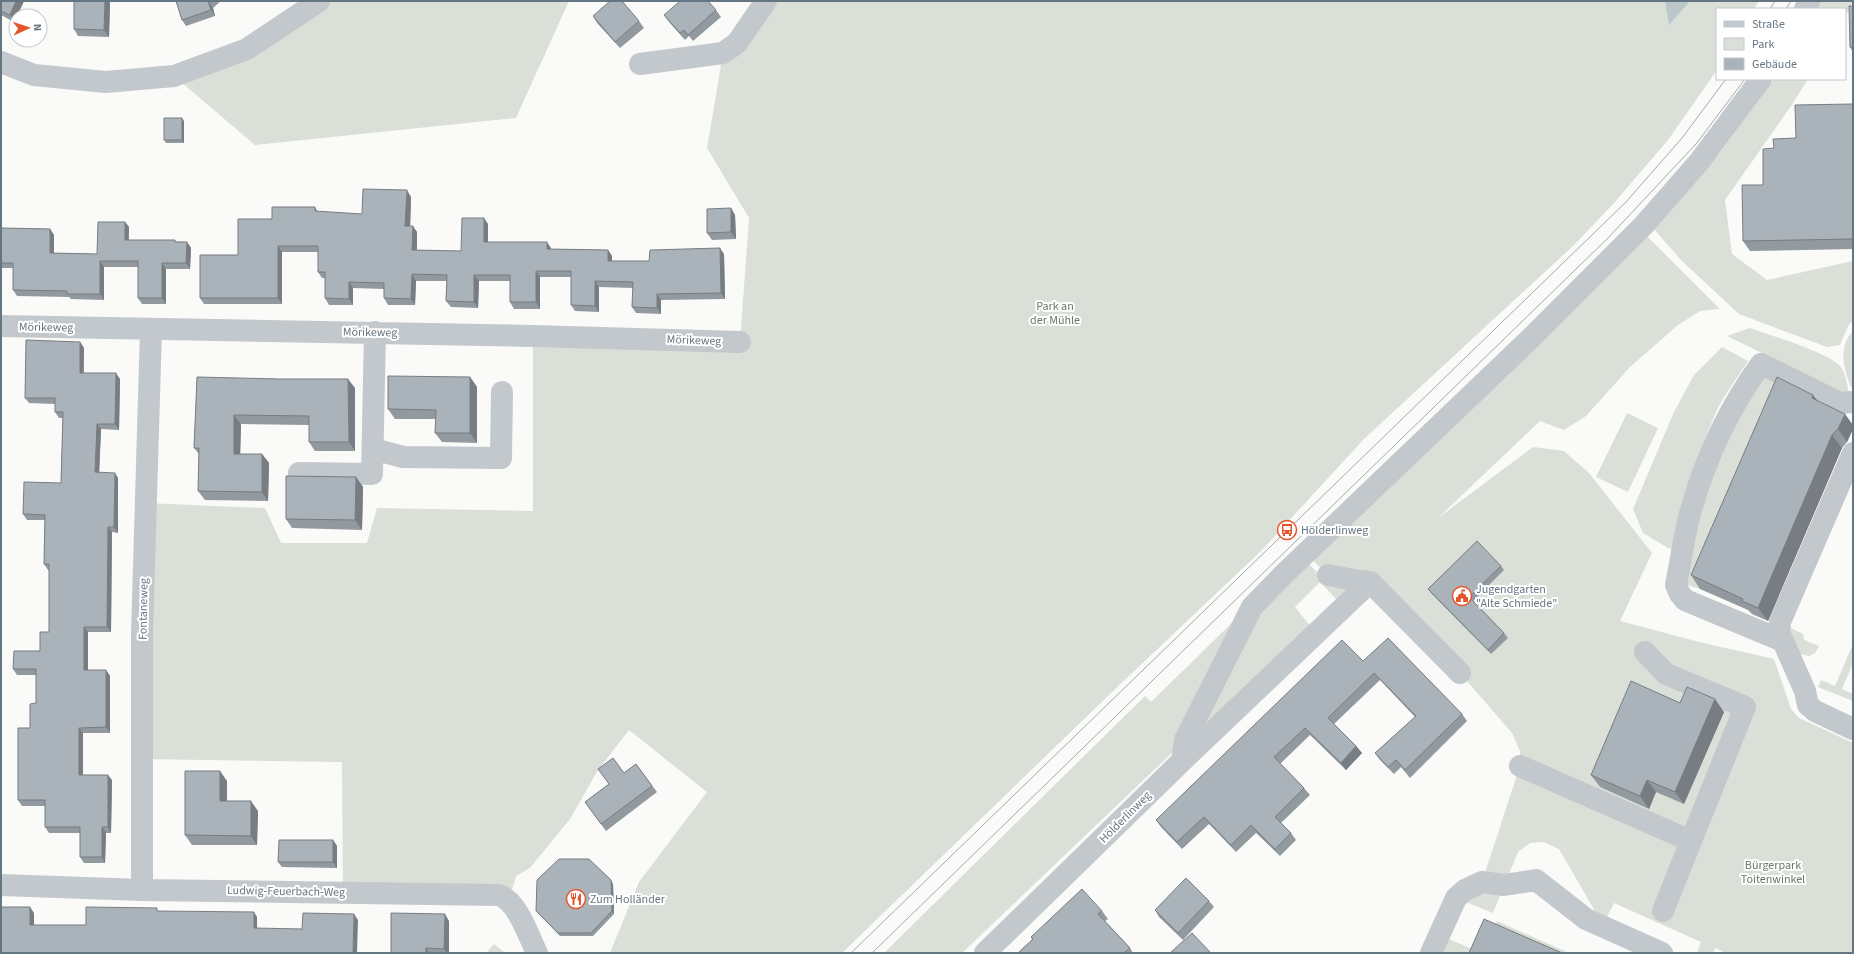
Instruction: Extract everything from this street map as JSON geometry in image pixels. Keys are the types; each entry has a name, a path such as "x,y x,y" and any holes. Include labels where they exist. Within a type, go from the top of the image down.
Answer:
{"street":[{"path":"1,62 34,75 106,82 174,76 247,49 319,1"},
{"path":"640,64 723,53 737,43 766,1"},
{"path":"1182,761 1185,740 1252,607 1284,574 1533,336 1643,226 1699,162 1760,80"},
{"name":"Mörikeweg","path":"1,326 375,332 740,342"},
{"name":"Fontaneweg","path":"142,890 142,634 151,329"},
{"path":"299,473 372,474 375,332"},
{"path":"1783,641 1685,600 1680,594 1676,585 1690,511 1700,480 1724,423 1743,388 1761,364 1840,403 1853,402"},
{"path":"372,449 403,457 501,458 502,392"},
{"path":"1853,453 1780,622 1779,632 1805,691 1808,705 1815,711 1853,729"},
{"path":"1328,575 1370,582 1460,673"},
{"name":"Hölderlinweg","path":"985,953 1182,761 1370,582"},
{"path":"1645,652 1666,674 1744,707 1663,910"},
{"path":"1520,766 1691,841"},
{"path":"1431,953 1456,898 1465,890 1482,882 1504,885 1536,880 1586,918 1662,953"},
{"name":"Ludwig-Feuerbach-Weg","path":"1,885 142,890 499,895 509,900 515,907 537,953"}],"green space":[{"path":"319,1 569,1 516,118 255,145 174,76"},
{"name":"Park an der Mühle","path":"766,1 1759,1 1755,8 1716,8 1716,71 1668,140 1614,203 1574,245 1364,439 1261,551 1111,693 842,953 610,953 639,882 707,792 629,730 598,770 570,819 530,868 516,876 509,900 343,892 342,762 141,759 145,503 265,508 281,543 367,543 377,508 533,511 533,336 740,342 749,218 707,148 723,53"},
{"path":"1819,1 1853,1 1846,15 1846,8 1816,8"},
{"path":"1773,80 1807,80 1791,106 1725,200 1732,254 1767,280 1853,261 1853,320 1848,326 1840,345 1827,347 1739,314 1682,261 1652,227 1719,154"},
{"name":"Bürgerpark Toitenwinkel","path":"1645,234 1720,309 1700,311 1678,325 1630,367 1586,416 1564,430 1540,421 1438,518 1533,447 1564,451 1589,473 1652,553 1620,621 1699,642 1774,659 1791,709 1799,718 1853,743 1853,953 1726,953 1715,948 1713,953 1697,953 1701,942 1614,903 1607,917 1595,911 1559,849 1543,842 1530,843 1518,852 1493,913 1456,898 1482,882 1520,766 1520,751 1512,733 1460,673 1370,582 1328,575 1305,553"},
{"path":"1750,328 1812,350 1835,362 1843,370 1850,396 1727,336"},
{"path":"1853,331 1853,391 1845,368 1844,352 1848,337"},
{"path":"1722,347 1748,361 1728,390 1718,408 1692,477 1674,549 1668,548 1643,533 1633,509 1674,412 1694,375"},
{"path":"1765,378 1787,389 1700,589 1685,584 1693,539 1704,497 1718,461 1736,422 1746,404"},
{"path":"1627,413 1658,428 1628,492 1596,477"},
{"path":"1305,560 1325,580 1357,587 1339,602 1320,582 1295,607 1312,628 1195,743 1255,608"},
{"path":"1243,612 1175,750 962,953 884,953 1145,696 1151,702"},
{"path":"1789,627 1803,634 1804,640 1819,646 1815,653 1809,656 1800,654"},
{"path":"1853,644 1853,663 1842,689 1853,694 1853,701 1818,687 1821,680 1835,686"},
{"path":"1497,921 1569,953 1534,953 1489,936"},
{"path":"1446,938 1482,953 1439,953"},
{"path":"494,944 504,952 505,953 486,953"}],"shaded area":[{"path":"1665,1 1690,1 1669,25"}],"building":[{"path":"1,1 16,1 13,8 8,8 8,14 1,11"},
{"path":"74,1 105,1 104,30 74,29"},
{"path":"176,1 208,1 211,10 182,20"},
{"path":"610,1 622,1 639,21 615,42 593,16"},
{"path":"680,1 708,1 716,10 688,35 684,30 680,33 664,15"},
{"path":"1849,6 1853,6 1853,47 1850,47"},
{"path":"1853,104 1853,239 1743,241 1742,185 1763,185 1763,149 1774,148 1773,139 1796,138 1795,105"},
{"path":"164,118 182,118 182,140 164,140"},
{"path":"363,189 407,190 405,226 413,226 412,250 461,251 462,218 484,218 484,242 547,242 547,249 608,250 608,261 649,261 650,250 720,248 721,293 657,294 657,308 632,307 633,282 595,281 595,306 571,305 571,271 536,271 536,302 510,302 510,275 474,275 474,302 446,301 447,275 412,274 411,299 384,298 384,283 349,282 349,299 325,298 325,272 318,272 318,246 278,246 278,298 200,298 200,255 238,255 238,219 272,219 272,207 315,207 315,211 362,214"},
{"path":"731,208 731,232 707,233 707,209"},
{"path":"98,222 125,222 125,240 175,240 175,242 187,242 186,263 162,263 162,298 138,298 138,261 100,261 100,294 67,294 67,291 13,290 13,263 1,263 1,228 50,229 50,253 97,254"},
{"path":"26,340 80,342 80,373 116,373 115,424 97,424 95,472 115,473 114,527 108,527 107,627 84,627 84,670 106,670 106,727 79,728 79,775 108,775 108,827 102,827 102,857 80,857 80,827 45,827 45,800 18,800 18,728 30,728 30,704 36,703 36,669 13,669 14,651 40,651 40,632 49,632 49,564 44,564 45,515 23,514 24,482 61,483 63,412 55,412 55,398 25,398"},
{"path":"388,376 470,377 470,433 435,433 436,410 388,409"},
{"path":"197,377 348,379 349,442 309,442 309,416 234,415 234,454 262,454 262,492 198,491 199,448 194,448"},
{"path":"1777,377 1813,395 1812,398 1845,414 1838,429 1832,435 1758,608 1742,601 1743,599 1691,575"},
{"path":"286,476 356,477 355,520 286,519"},
{"path":"1477,541 1501,566 1469,597 1504,633 1488,650 1428,589"},
{"path":"1388,638 1462,714 1405,770 1396,760 1388,767 1375,753 1416,716 1374,673 1328,718 1356,746 1341,763 1305,728 1274,757 1304,788 1275,817 1291,833 1275,849 1251,825 1231,845 1204,817 1177,842 1156,820 1342,640 1363,661"},
{"path":"1631,681 1680,703 1687,687 1715,699 1675,792 1647,780 1640,796 1591,775"},
{"path":"613,758 624,773 636,764 652,786 601,824 585,802 609,784 598,769"},
{"path":"185,771 220,771 220,801 251,801 251,836 185,835"},
{"path":"279,840 333,840 333,862 278,862"},
{"name":"Zum Holländer","path":"559,859 589,859 611,880 612,911 591,933 558,933 536,911 537,880"},
{"path":"1186,878 1209,901 1178,933 1155,910"},
{"path":"1082,889 1102,911 1098,914 1130,948 1124,953 1018,953 1033,939 1031,937"},
{"path":"1,907 30,907 30,925 86,925 86,907 157,908 157,911 254,912 254,928 302,929 303,913 354,914 353,953 1,953"},
{"path":"391,913 445,914 444,949 426,948 426,953 391,953"},
{"path":"1484,919 1562,953 1469,953"},
{"path":"1192,933 1210,952 1170,953"}],"tram line":[{"path":"1771,8 1775,1"},
{"path":"1787,8 1791,1"},
{"path":"851,953 1626,202 1682,138 1725,80"},
{"path":"872,953 1608,238 1696,144 1744,80"}],"place":[{"name":"Hölderlinweg","path":"1287,530"},
{"name":"Jugendgarten \"Alte Schmiede\"","path":"1462,596"},
{"name":"Zum Holländer","path":"576,899"}]}
